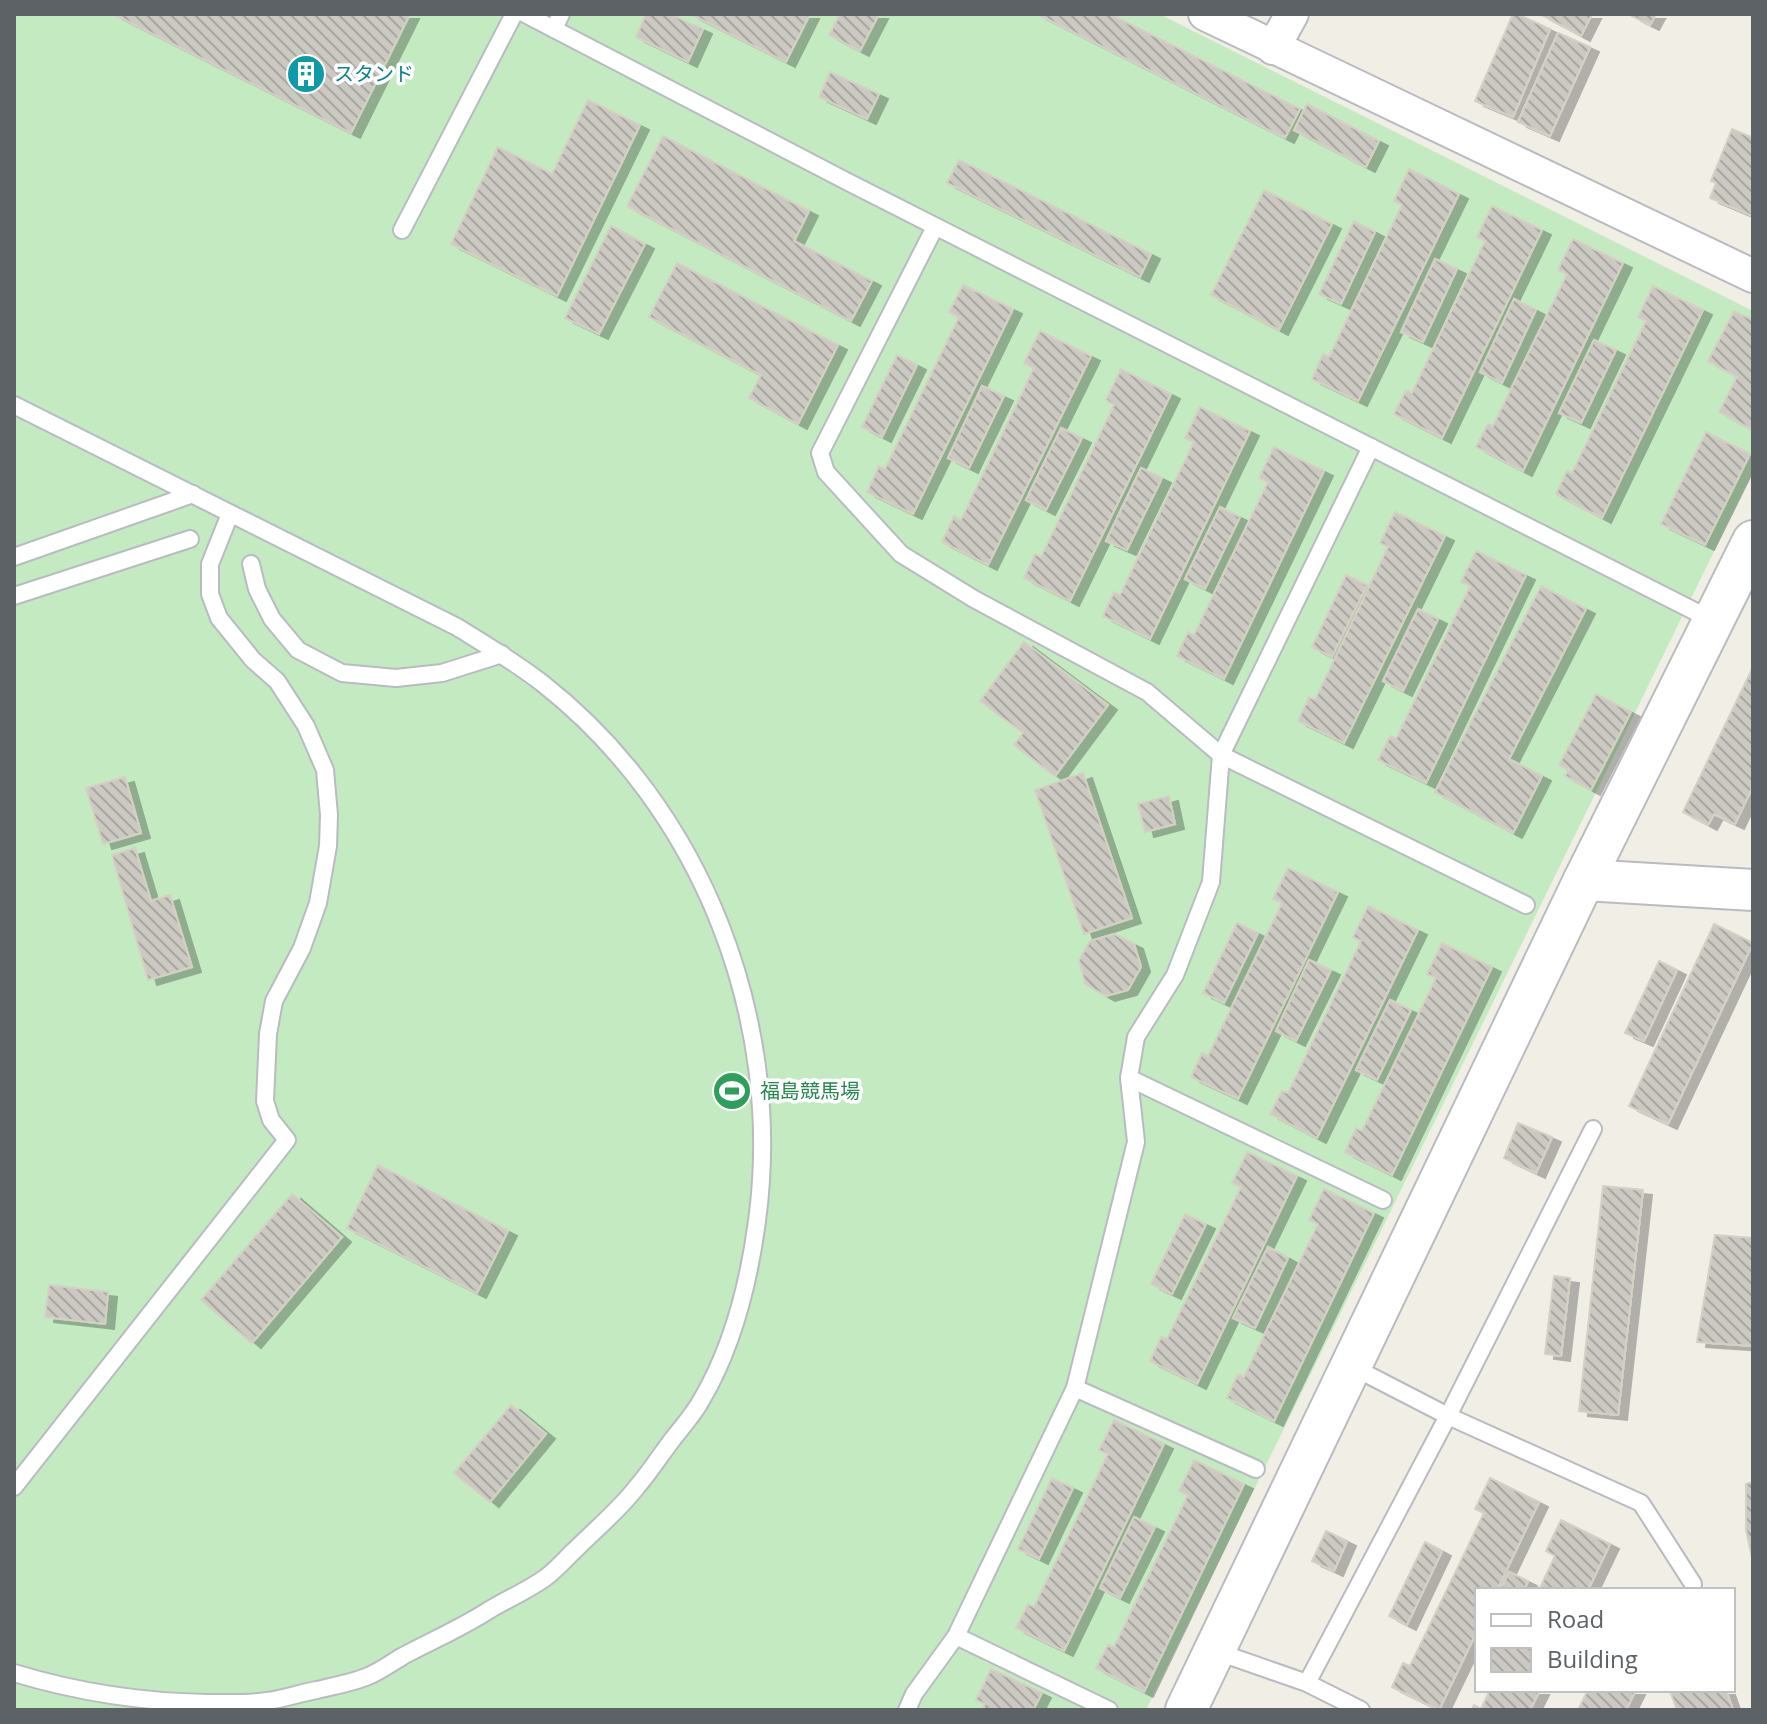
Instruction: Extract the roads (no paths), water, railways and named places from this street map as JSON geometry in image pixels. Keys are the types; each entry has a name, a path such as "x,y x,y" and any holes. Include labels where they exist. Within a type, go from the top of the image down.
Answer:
{"street":[{"path":"1205,14 1753,276"},
{"path":"1273,48 1292,14"},
{"path":"1186,1710 1584,880 1753,541"},
{"path":"1584,880 1753,890"}],"lane":[{"path":"402,230 514,14"},
{"path":"525,14 557,21 935,227 1714,621"},
{"path":"935,227 820,453 826,472 901,554 974,599 1147,692 1221,755 1526,905"},
{"path":"14,405 457,627 545,685 584,720 620,758 652,800 681,843 706,890 743,988 761,1092 763,1144 753,1249 741,1300 725,1350 702,1400 635,1490 546,1577 459,1629 367,1677 267,1701 175,1702 82,1692 14,1673"},
{"path":"907,1710 914,1694 956,1636 1075,1388 1136,1142 1129,1078 1136,1037 1175,975 1211,882 1221,755 1371,447"},
{"path":"14,557 193,494"},
{"path":"14,1487 287,1140 271,1120 265,1101 268,1034 274,1001 302,948 318,903 328,846 325,770 306,726 277,681 253,660 219,618 210,594 210,564 230,514"},
{"path":"14,596 190,539"},
{"path":"251,564 257,589 272,619 298,650 342,673 396,678 442,673 502,654"},
{"path":"1129,1078 1383,1200"},
{"path":"1307,1683 1448,1416 1593,1129"},
{"path":"1351,1366 1448,1416 1641,1503 1693,1584"},
{"path":"1075,1388 1256,1469"},
{"path":"956,1636 1109,1710"},
{"path":"1215,1651 1307,1683 1361,1710"}],"place":[{"name":"スタンド","path":"306,74"},
{"name":"福島競馬場","path":"732,1091"}]}
